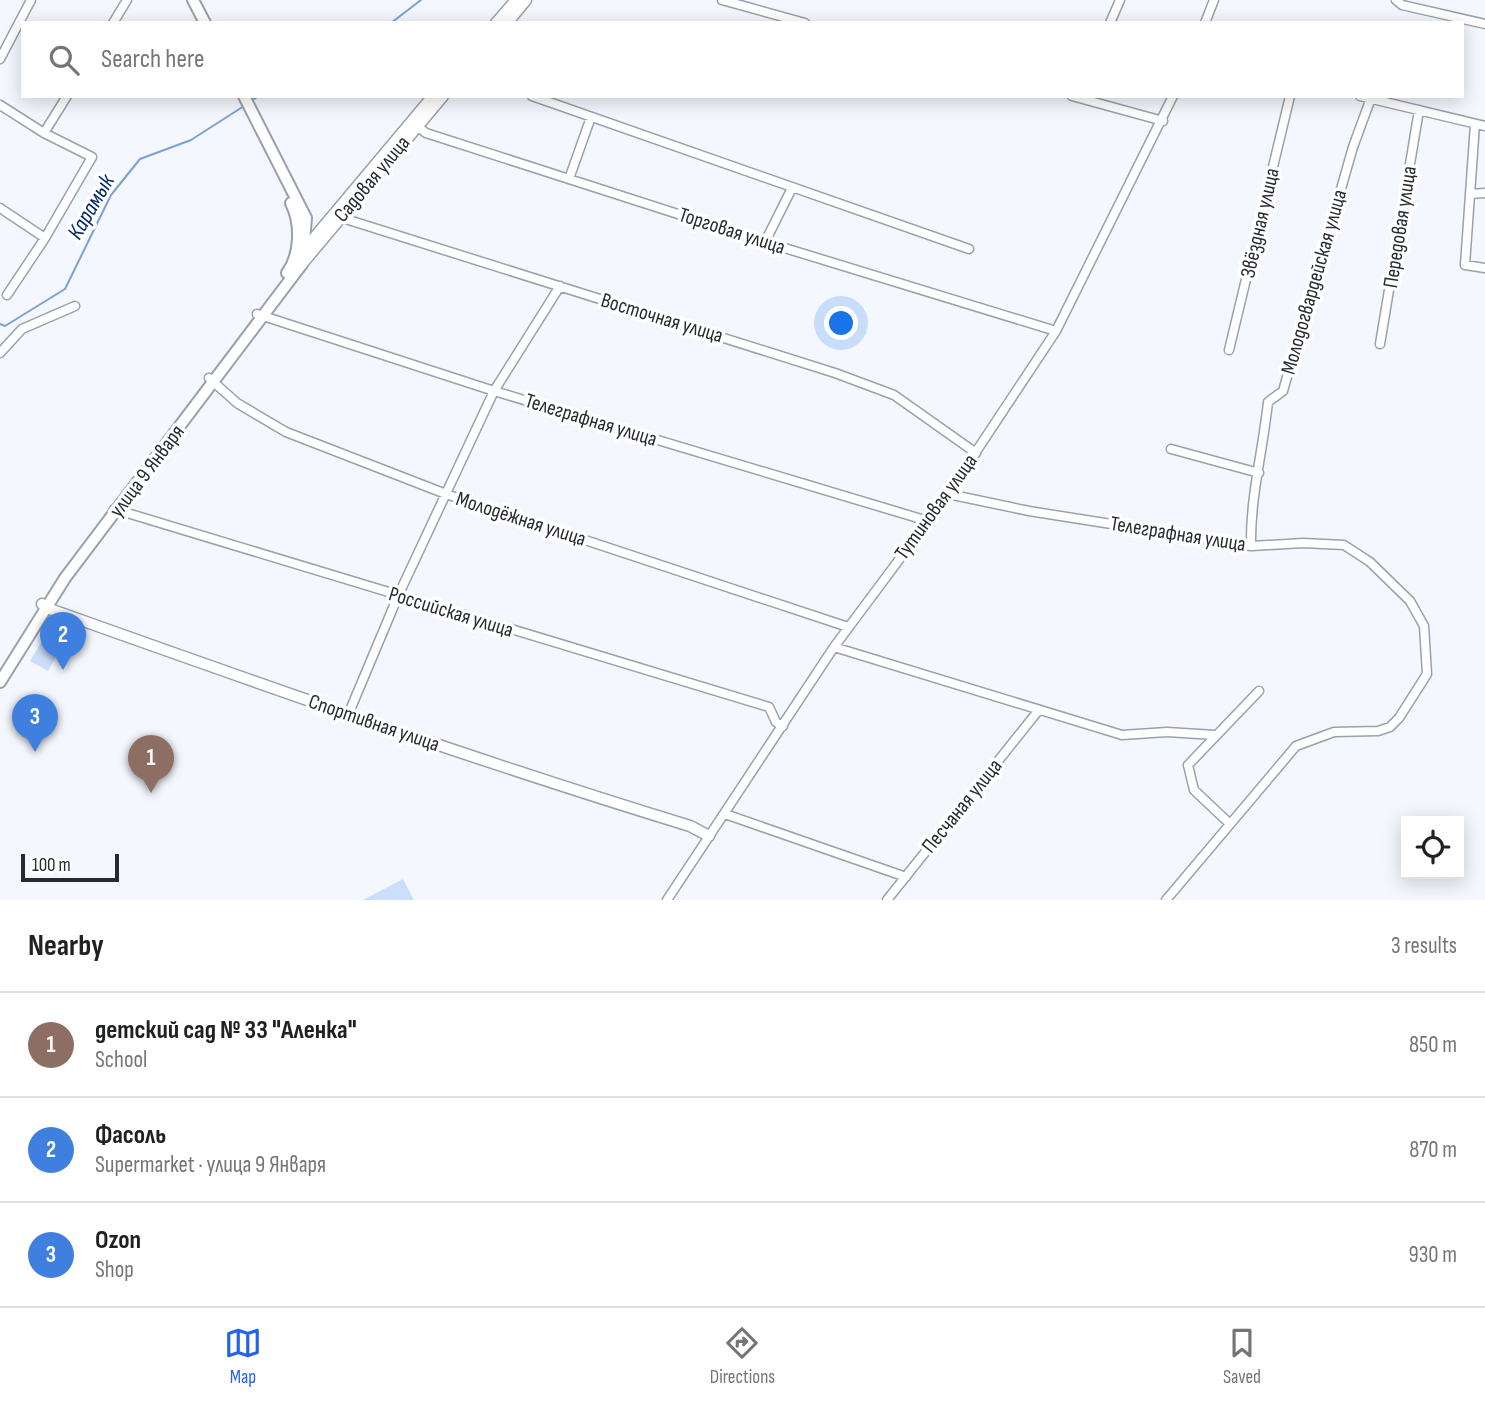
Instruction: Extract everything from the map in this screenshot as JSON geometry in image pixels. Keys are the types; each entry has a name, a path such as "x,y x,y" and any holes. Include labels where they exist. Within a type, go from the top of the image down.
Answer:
{"main road":[{"path":"185,0 196,21"},
{"path":"192,0 204,21"},
{"path":"237,98 255,124 306,218 303,250 298,264"},
{"path":"245,98 299,220 298,264"},
{"name":"улица 9 Января","path":"0,670 115,509 298,264"},
{"name":"улица 9 Января","path":"0,682 44,606"}],"street":[{"path":"0,59 31,0"},
{"path":"114,21 127,0"},
{"path":"498,21 516,0"},
{"path":"509,21 526,0"},
{"path":"722,0 798,21"},
{"path":"1111,21 1120,0"},
{"path":"1206,21 1214,0"},
{"path":"1396,0 1402,5 1485,24"},
{"path":"44,133 66,98"},
{"name":"Садовая улица","path":"414,124 432,98"},
{"name":"Садовая улица","path":"298,264 414,124 441,98"},
{"path":"538,98 969,249"},
{"path":"1079,98 1163,121"},
{"name":"Тутиновая улица","path":"667,900 834,647 948,494 1056,331 1172,98"},
{"name":"Звёздная улица","path":"1230,350 1290,98"},
{"path":"1371,98 1485,127"},
{"name":"Молодогвардейская улица","path":"1251,546 1251,512 1269,402 1283,391 1353,147 1371,98"},
{"path":"0,106 44,133 92,157 7,295"},
{"name":"Передовая улица","path":"1380,344 1419,110"},
{"path":"569,179 591,117"},
{"name":"Торговая улица","path":"414,124 426,133 765,242 1056,331"},
{"path":"1475,124 1465,265 1485,268"},
{"path":"765,242 792,188"},
{"path":"1470,194 1485,193"},
{"path":"0,208 45,237"},
{"path":"303,250 336,216"},
{"name":"Восточная улица","path":"336,216 835,373 894,395 976,453"},
{"path":"348,715 398,596 494,391 560,286"},
{"path":"0,353 22,329 75,306"},
{"name":"Телеграфная улица","path":"260,315 494,391 928,521"},
{"name":"Молодёжная улица","path":"211,380 237,403 286,432 446,494 848,627"},
{"path":"1171,449 1259,473"},
{"name":"Телеграфная улица","path":"948,494 1029,511 1251,546 1303,542 1344,545 1370,562 1410,601 1424,626 1427,674 1399,718 1390,727 1378,731 1334,732 1296,746 1166,900"},
{"name":"Российская улица","path":"115,509 769,707 776,722 783,726"},
{"name":"Спортивная улица","path":"44,606 348,715 520,774 690,826 709,836"},
{"path":"834,647 1038,712 1122,735 1167,732 1215,735"},
{"path":"1230,824 1194,790 1188,765 1259,691"},
{"name":"Песчаная улица","path":"887,900 1038,712"},
{"path":"725,814 906,877"}],"shaded area":[{"path":"51,626 68,636 48,671 30,661"},
{"path":"403,879 414,900 363,900"}],"waterway":[{"name":"Карамык","path":"394,21 421,0"},
{"name":"Карамык","path":"251,101 256,98"},
{"name":"Карамык","path":"0,324 5,326 65,289 111,195 140,159 191,140 244,106"}],"place":[{"name":"Фасоль","path":"63,670"},
{"name":"Ozon","path":"35,752"},
{"name":"детский сад № 33 \"Аленка\"","path":"151,793"}]}
